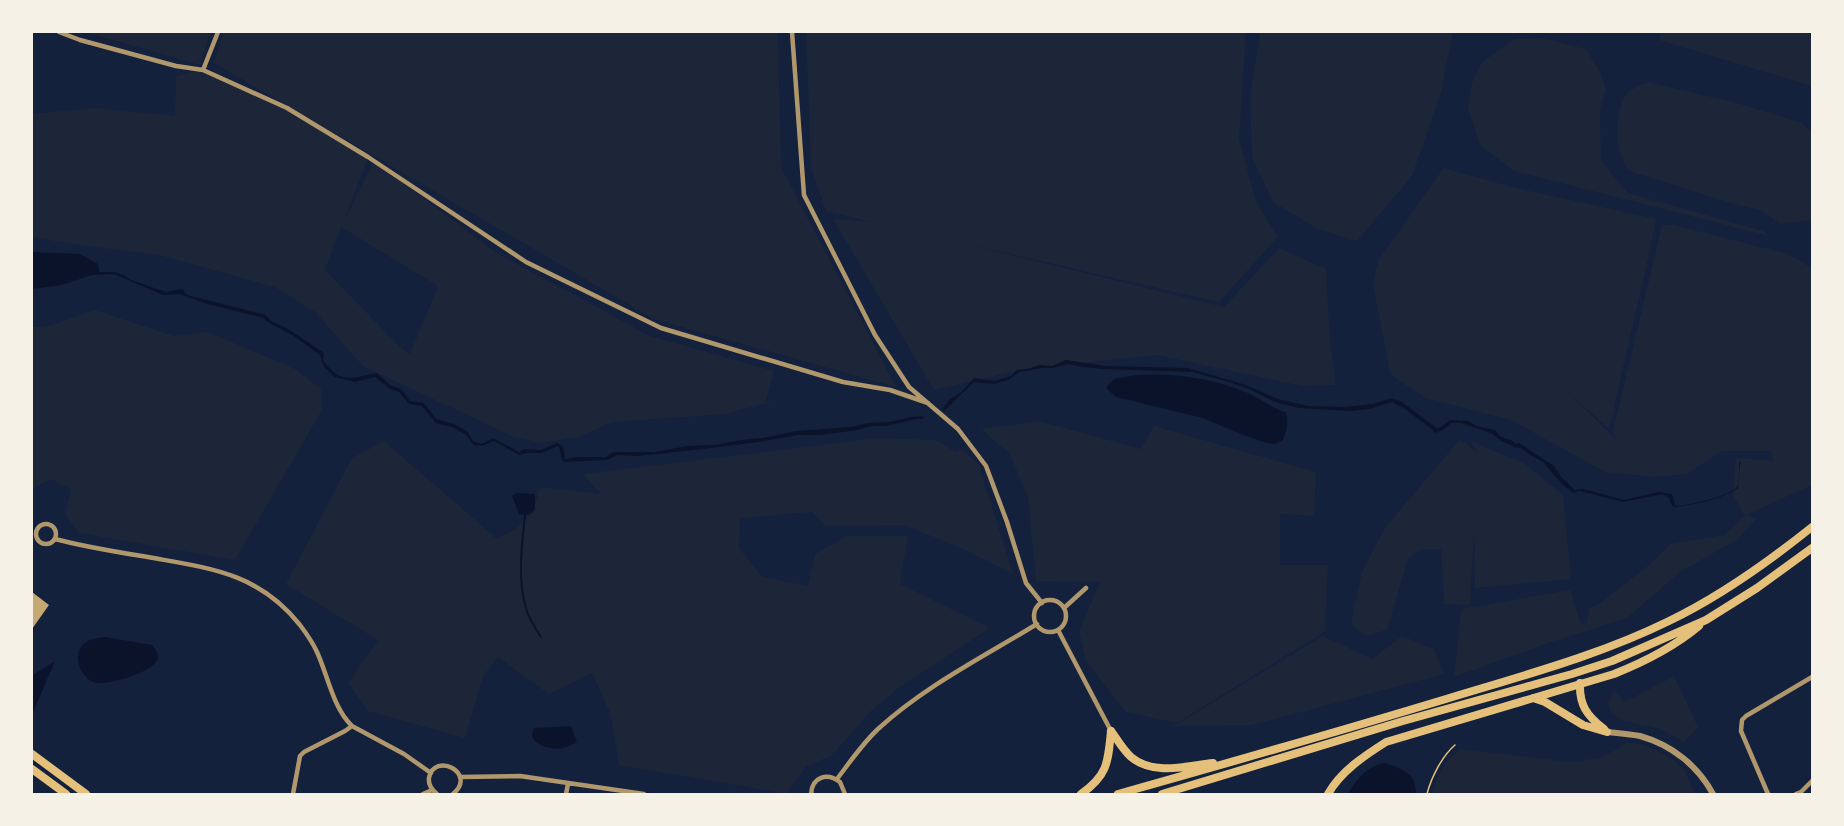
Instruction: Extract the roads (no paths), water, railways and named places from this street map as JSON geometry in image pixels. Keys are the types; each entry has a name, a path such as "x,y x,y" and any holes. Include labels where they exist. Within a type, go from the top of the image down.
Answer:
{"main road":[{"path":"1119,795 1562,664 1618,644 1714,597 1772,559 1812,527"},
{"path":"1328,795 1337,781 1358,760 1386,742 1636,665 1686,637 1706,620 1757,588 1812,548"},
{"path":"1162,795 1403,721 1612,661 1706,620"},
{"path":"1580,683 1579,695 1583,707 1591,719 1607,732"},
{"path":"1532,698 1545,702 1583,725 1607,732"},
{"path":"1111,731 1131,757 1147,767 1167,769 1235,760"},
{"path":"1081,795 1097,782 1103,773 1108,759 1111,731"},
{"path":"32,754 86,795"},
{"path":"32,769 66,795"}],"street":[{"path":"59,32 80,40 176,66 203,70 287,108 368,157 526,262 661,328 843,382 890,390 928,404"},
{"path":"203,70 218,32"},
{"path":"792,32 804,195 875,335 909,387 958,429 987,466 1026,583 1042,603"},
{"path":"49,525 56,530 55,539 51,543 42,543 36,537 34,529 49,525"},
{"path":"55,539 91,548 213,569 239,578 262,591 284,606 302,627 316,650 342,714 352,726 404,754 431,773"},
{"path":"1064,608 1086,588"},
{"path":"1051,600 1061,604 1064,608 1065,622 1058,630 1044,630 1037,624 1035,615 1038,606 1042,603 1051,600"},
{"path":"837,779 878,729 910,702 1037,624"},
{"path":"1058,630 1111,731"},
{"path":"1768,795 1741,731 1742,720 1812,677"},
{"path":"293,795 300,756 352,726"},
{"path":"1607,732 1639,736 1659,743 1694,767 1713,795"},
{"path":"437,795 432,790 429,781 431,773 444,765 454,768 460,777 460,786 453,795"},
{"path":"460,777 520,776 644,795"},
{"path":"811,795 813,785 821,778 832,777 843,786 844,795"},
{"path":"1796,795 1812,781"},
{"path":"566,795 568,784"},
{"path":"423,795 432,790"}],"waterway":[{"path":"525,515 521,562 523,597 527,612 541,637"}]}
